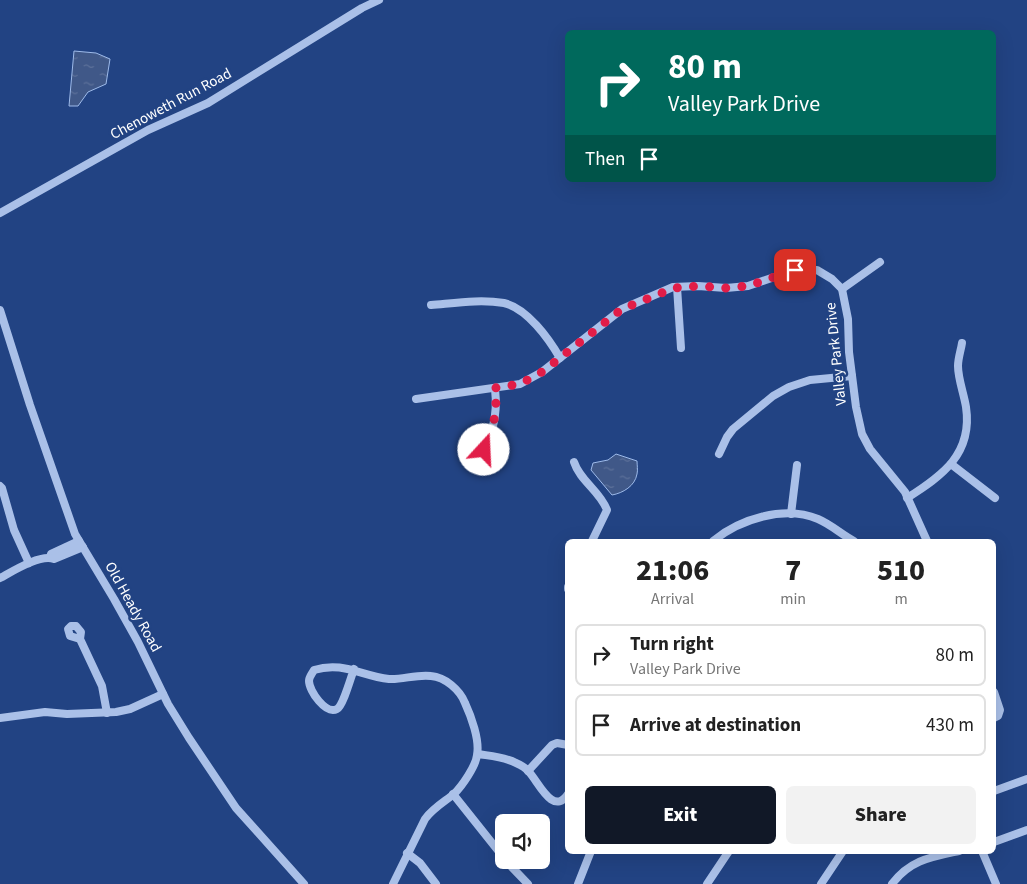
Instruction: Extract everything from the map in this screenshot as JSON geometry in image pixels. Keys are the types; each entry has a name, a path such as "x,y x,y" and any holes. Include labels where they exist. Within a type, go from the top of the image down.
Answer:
{"street":[{"name":"Chenoweth Run Road","path":"0,213 148,130 208,103 362,8 379,0"},
{"path":"842,289 880,262"},
{"name":"Valley Park Drive","path":"416,399 520,384 542,372 622,309 677,287 726,288 748,286 795,270 817,270 832,279 842,289 848,318 856,407 862,434 870,449 904,492 924,539"},
{"path":"677,287 681,348"},
{"path":"431,305 478,301 506,303 524,313 552,344 560,358"},
{"name":"Old Heady Road","path":"0,310 54,476 81,544 114,599 188,738 232,803 304,884"},
{"path":"907,498 934,481 951,464 964,439 966,409 958,367 962,343"},
{"path":"719,454 733,429 782,390 810,380 852,376"},
{"path":"474,459 484,450 492,428 497,406 495,388"},
{"path":"574,462 577,471 603,501 606,510 593,539"},
{"path":"791,514 797,464"},
{"path":"951,464 995,498"},
{"path":"0,486 14,530 29,563"},
{"path":"716,539 754,520 773,515 791,514 817,518 851,539"},
{"path":"0,578 29,563 50,557 54,559 81,544"},
{"path":"80,639 102,686 107,713"},
{"path":"354,669 342,704 337,709 330,710 324,706 311,689 309,679 314,670 336,666 354,669 390,679 432,676 450,684 462,695 472,718 478,754 470,773 453,794 425,819 393,884"},
{"path":"0,718 45,712 67,714 107,713 130,709 164,694"},
{"path":"996,698 1000,710 996,717"},
{"path":"528,770 552,745 557,743 565,744"},
{"path":"478,754 514,762 528,770 548,798 559,802 565,798"},
{"path":"996,790 1027,779"},
{"path":"453,794 495,848"},
{"path":"996,841 1027,830"},
{"path":"407,853 420,863 436,884"},
{"path":"578,884 590,854"},
{"path":"707,884 727,854"},
{"path":"821,884 841,854"},
{"path":"892,884 900,873 912,865 947,854"},
{"path":"983,854 996,884"},
{"path":"514,869 528,884"}],"water":[{"path":"74,51 96,53 110,59 106,84 88,92 78,106 69,106"},
{"path":"616,454 637,461 637,472 636,478 631,485 624,491 612,495 591,470 593,463 608,460"}],"route":[{"path":"484,450 497,406 495,388 520,384 542,372 622,309 674,288 748,286 795,270"}]}
